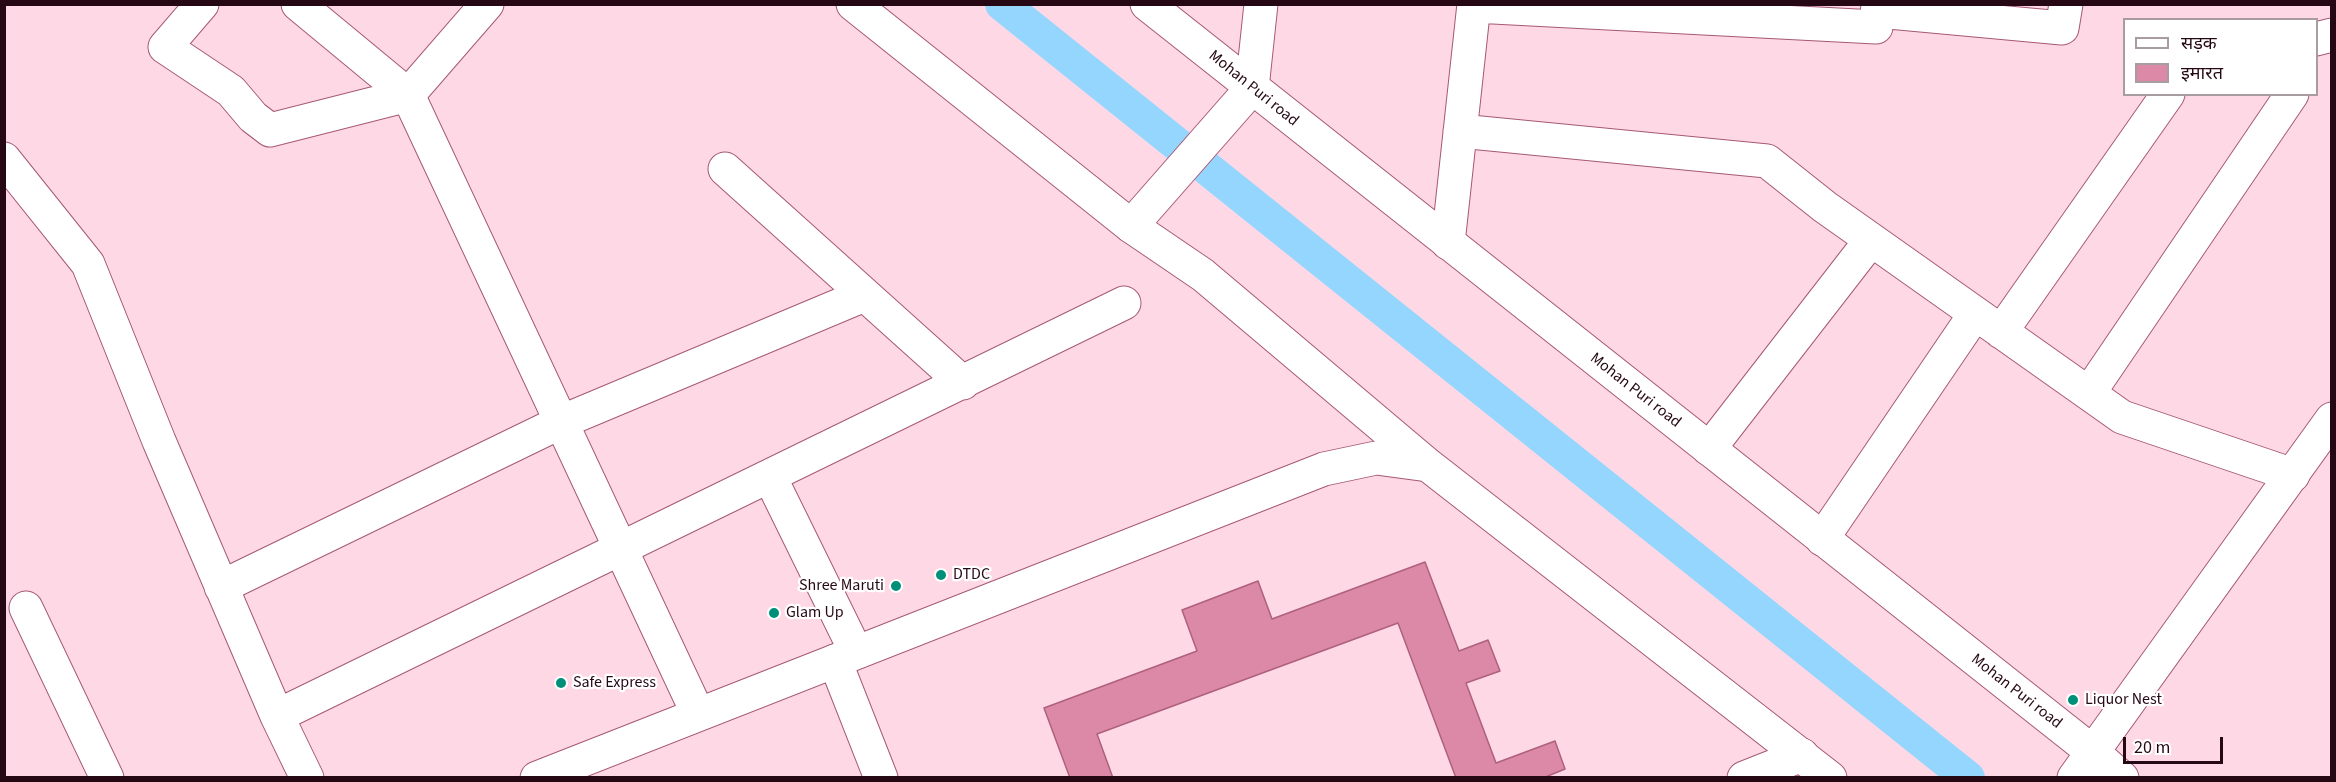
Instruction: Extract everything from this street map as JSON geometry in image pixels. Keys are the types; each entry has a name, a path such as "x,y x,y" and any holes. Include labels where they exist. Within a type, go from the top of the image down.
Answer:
{"street":[{"path":"202,4 165,47 231,91 253,117 270,130 408,95 487,4"},
{"path":"298,4 408,95 698,714"},
{"path":"853,4 1131,226 1203,275 1428,465 1830,777"},
{"name":"Mohan Puri road","path":"1147,4 1822,539 2084,765 2122,777"},
{"path":"1131,226 1252,88 1261,4"},
{"path":"1448,243 1474,5 1686,11 1876,27 1878,8 2062,28 2066,4"},
{"path":"1822,539 2166,96"},
{"path":"2089,393 2291,96"},
{"path":"1460,131 1767,161 1825,207 2122,417 2293,475"},
{"path":"4,159 87,264 221,586 277,716 307,777"},
{"path":"725,169 963,383"},
{"path":"1709,449 1871,240"},
{"path":"221,586 561,423 864,295"},
{"path":"277,716 1124,303"},
{"path":"2084,765 2331,419"},
{"path":"537,777 577,770 698,714 1324,469 1376,458 1428,465"},
{"path":"770,477 846,656 881,777"},
{"path":"26,608 107,777"},
{"path":"1744,777 1802,755"}],"building":[{"path":"1425,562 1459,651 1488,640 1500,671 1466,683 1496,763 1555,741 1565,769 1543,778 1456,778 1398,623 1097,734 1113,778 1070,778 1044,708 1197,651 1182,610 1258,581 1272,619"}],"waterway":[{"path":"1002,4 1968,778"}],"place":[{"name":"DTDC","path":"941,575"},
{"name":"Shree Maruti","path":"896,586"},
{"name":"Glam Up","path":"774,613"},
{"name":"Safe Express","path":"561,683"},
{"name":"Liquor Nest","path":"2073,700"}]}
